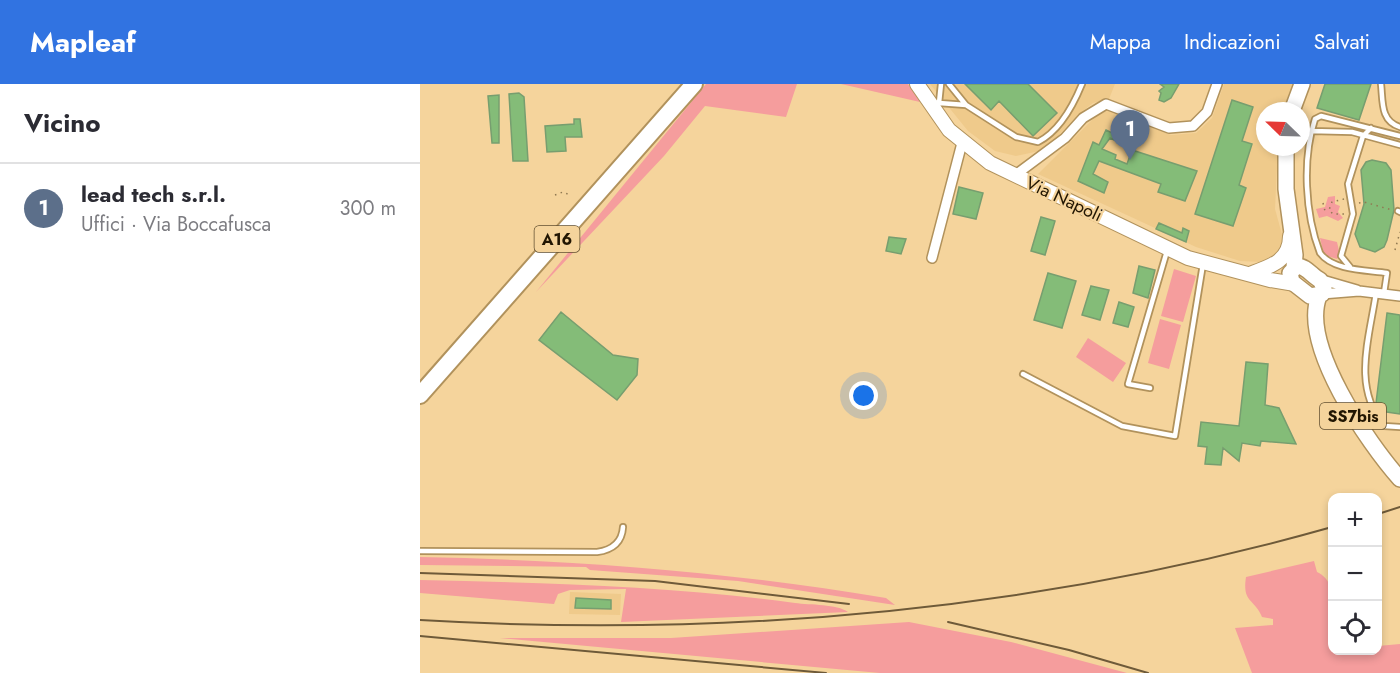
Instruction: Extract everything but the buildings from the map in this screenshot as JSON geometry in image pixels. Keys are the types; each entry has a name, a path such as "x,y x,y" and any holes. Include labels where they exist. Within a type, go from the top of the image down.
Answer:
{"highway":[{"name":"A16","path":"420,379 680,84"},
{"name":"A16","path":"420,395 694,84"}],"main road":[{"name":"Via Napoli","path":"917,84 936,105 962,143 1014,176 1203,262 1246,272 1274,274 1307,281"},
{"path":"1295,102 1302,84"},
{"name":"SS7bis","path":"1286,156 1286,189 1290,210 1331,372 1347,406 1369,441 1400,479"},
{"name":"SS7bis","path":"1290,210 1290,228 1295,255 1307,281"},
{"path":"1246,272 1274,265 1283,258 1290,243 1290,228"}],"street":[{"path":"1014,176 1065,138 1083,118 1106,104 1169,128 1193,126 1207,112 1217,84"},
{"path":"932,258 962,143"},
{"name":"Via Napoli","path":"1307,281 1400,296"},
{"name":"Via Napoli","path":"1307,281 1335,282 1359,291"}],"lane":[{"path":"941,84 936,105 966,105"},
{"path":"949,84 966,105 1016,137 1038,142 1059,125 1083,84"},
{"path":"1381,84 1386,118 1400,127"},
{"path":"1310,118 1330,117 1400,137"},
{"path":"1315,119 1311,131 1306,171 1317,247 1326,261 1387,273 1380,293 1364,378 1371,410 1384,426 1400,428"},
{"path":"1350,267 1341,256 1353,214 1348,184 1363,136 1371,128"},
{"path":"1311,131 1352,132 1400,145"},
{"path":"1379,138 1387,135 1400,137"},
{"path":"1150,388 1128,384 1168,248"},
{"path":"1023,374 1122,426 1175,436 1203,262"},
{"path":"420,551 597,552 611,550 618,543 623,527"}],"path":[{"path":"555,195 563,192 570,195"},
{"path":"1329,210 1332,202 1350,198"},
{"path":"1364,202 1397,211"},
{"path":"1323,203 1325,211 1329,210 1339,215"},
{"path":"1395,250 1400,232"}],"shaded area":[{"path":"706,84 797,84 786,117 705,106 664,156 536,292"},
{"path":"841,84 908,84 920,102"},
{"path":"930,84 1115,84 1109,99 1093,103 1080,113 1044,150 1016,156 995,151 968,131"},
{"path":"1224,84 1294,84 1288,102 1256,102 1256,156 1278,156 1275,209 1283,238 1279,252 1261,262 1240,261 1196,247 1038,174 1097,115 1107,111 1171,135 1196,133 1212,118"},
{"path":"1335,196 1335,204 1340,206 1338,212 1343,218 1338,221 1327,216 1319,218 1316,209 1325,207 1328,197"},
{"path":"1320,238 1337,242 1340,255 1337,259 1324,255"},
{"path":"1174,269 1196,276 1183,322 1161,316"},
{"path":"1160,319 1181,325 1169,369 1148,363"},
{"path":"1088,338 1126,363 1113,382 1076,357"},
{"path":"420,557 596,564 712,574 886,598 895,605 738,581 590,570 586,567 420,565"},
{"path":"1314,561 1317,572 1328,582 1328,655 1382,655 1382,646 1400,644 1400,673 1252,673 1235,628 1273,625 1273,619 1262,617 1247,596 1246,577"},
{"path":"420,580 655,589 823,605 848,612 621,622 626,589 570,590 558,594 554,604 420,593"},
{"path":"570,592 621,594 620,615 569,614"},
{"path":"909,622 1011,642 1127,673 880,673 500,638 671,638"}],"railway":[{"path":"1382,513 1400,507"},
{"path":"420,620 535,625 651,625 766,621 880,612 994,598 1108,580 1220,556 1328,528"},
{"path":"420,573 655,581 849,604"},
{"path":"948,622 1069,650 1148,673"},
{"path":"420,636 826,673"}],"place":[{"name":"lead tech s.r.l.","path":"1130,160"}]}
